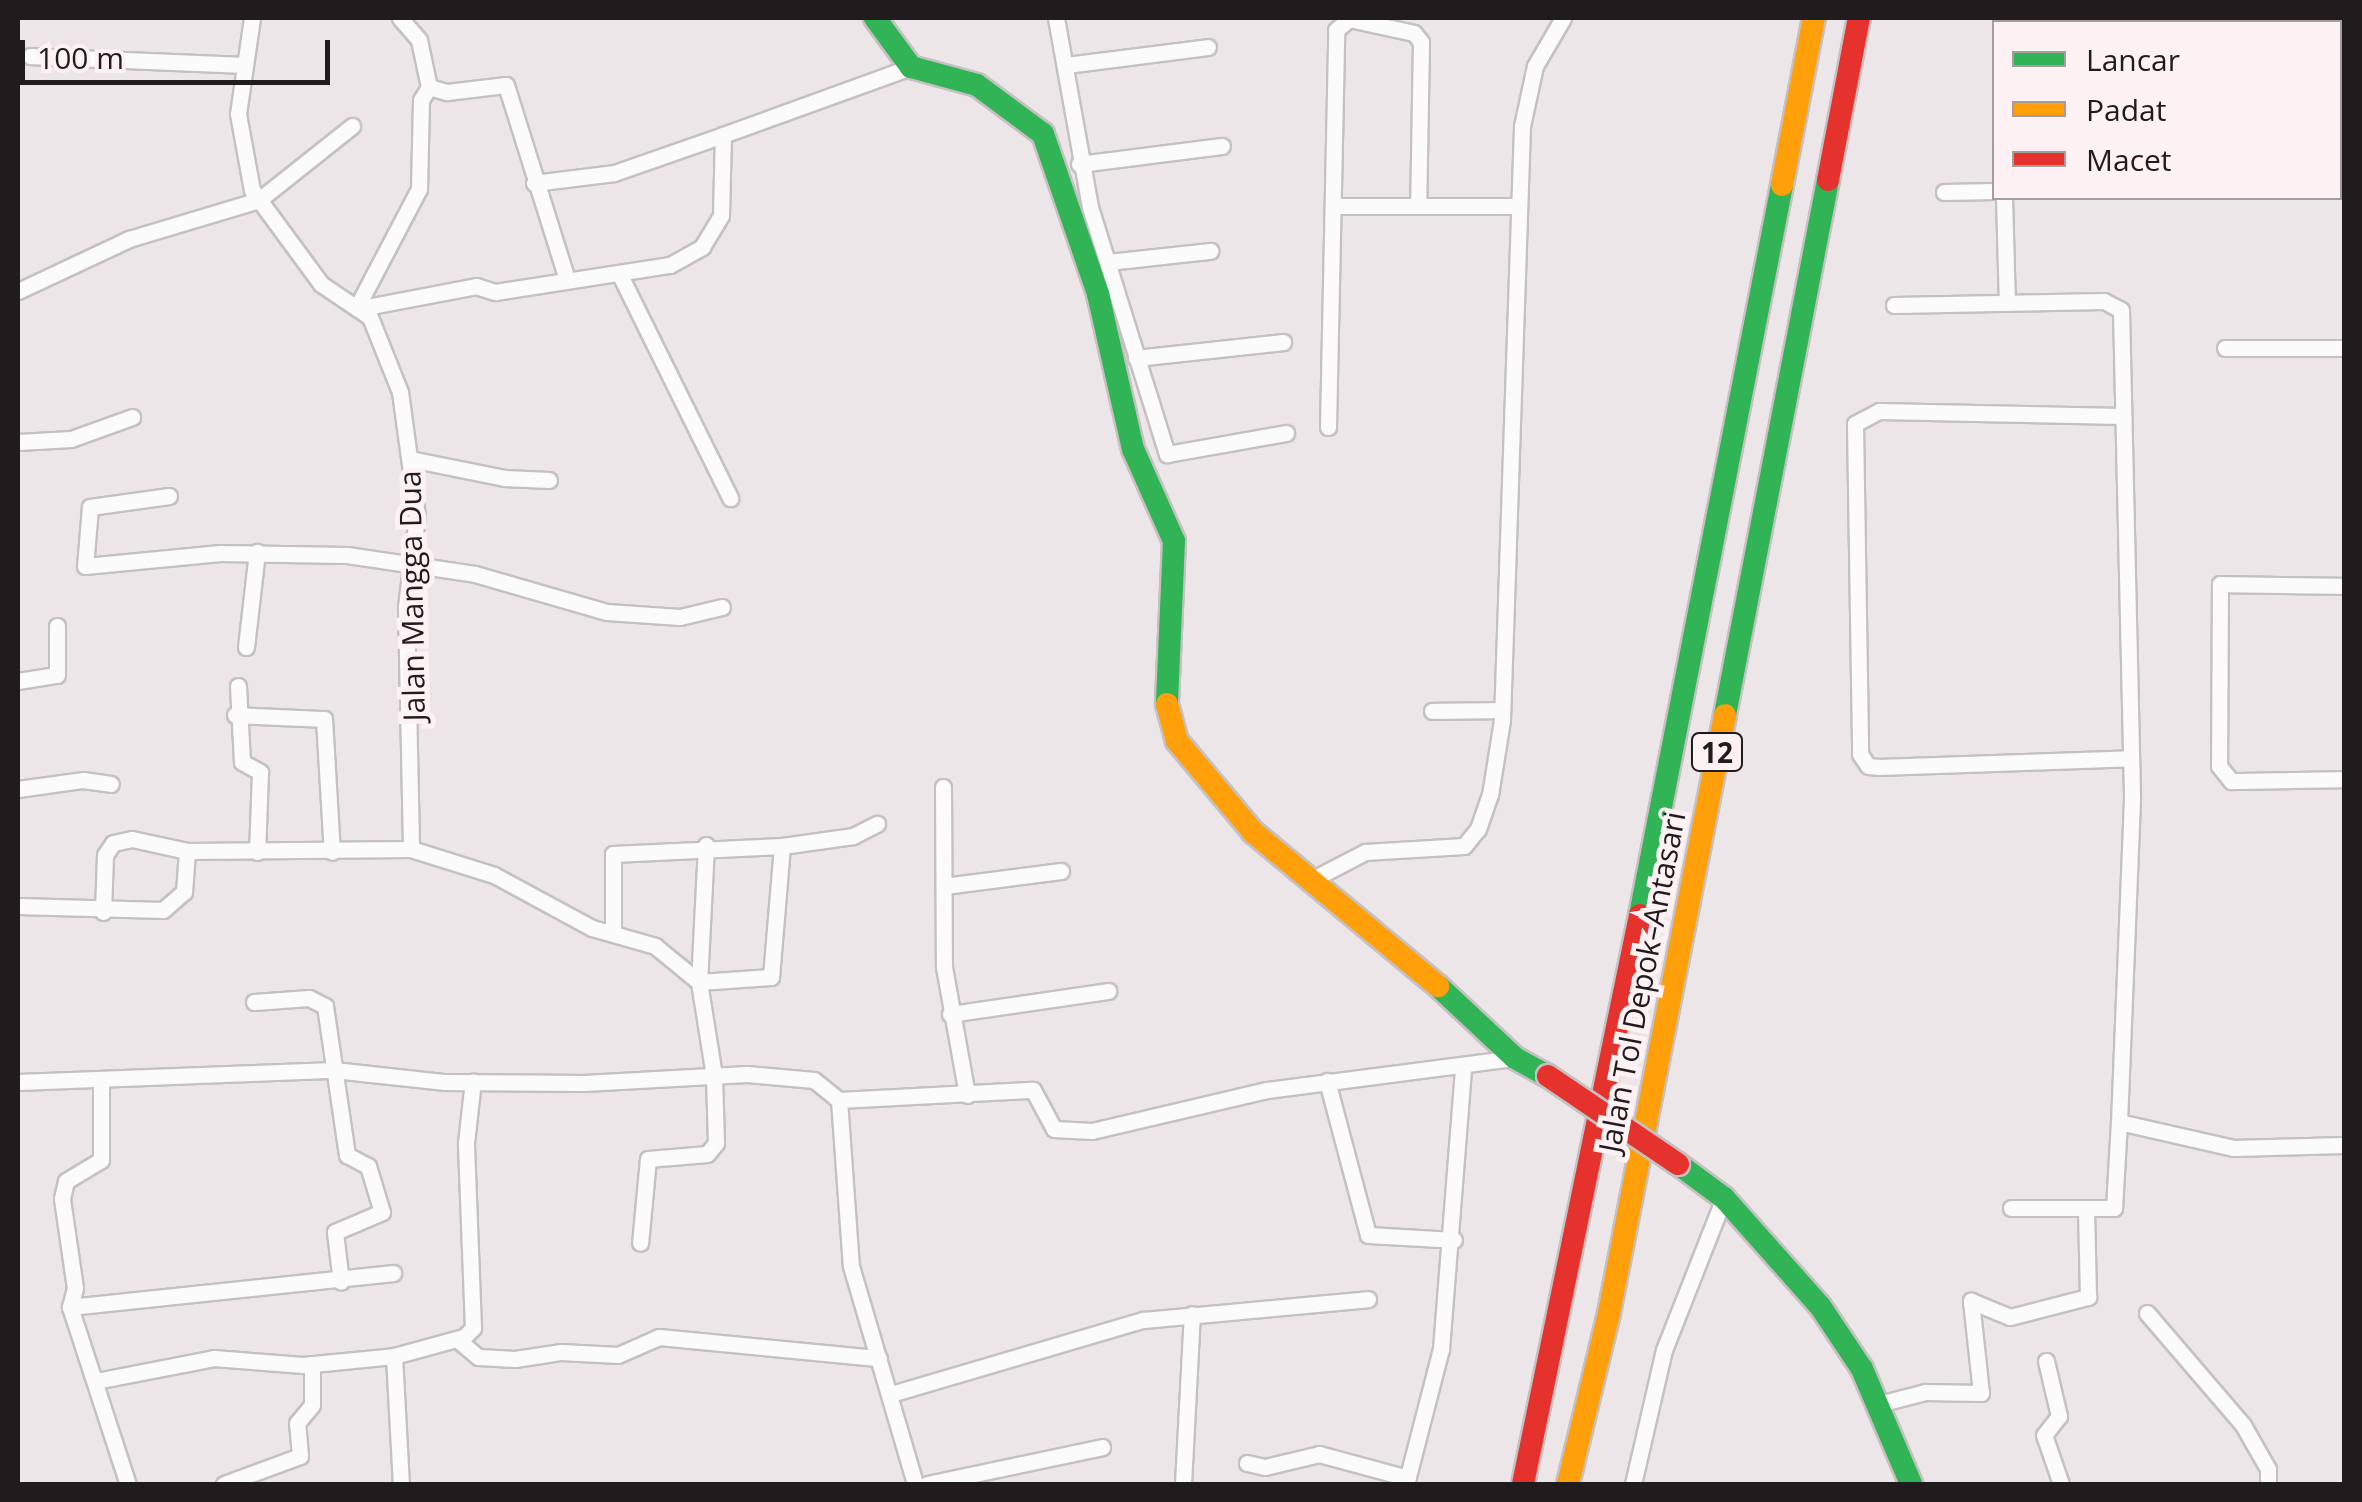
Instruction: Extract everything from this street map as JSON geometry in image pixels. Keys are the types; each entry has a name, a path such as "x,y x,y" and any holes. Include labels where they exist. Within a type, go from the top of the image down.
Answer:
{"main road":[{"path":"875,18 911,67 977,85 1042,134 1098,294 1113,381 1150,487 1174,541 1164,694 1176,741 1252,832 1313,879 1515,1058 1548,1076 1724,1198 1820,1306 1862,1369 1911,1484"},
{"name":"Jalan Tol Depok–Antasari","path":"1523,1484 1568,1282 1814,18"},
{"name":"Jalan Tol Depok–Antasari","path":"1568,1484 1608,1313 1859,18"}],"street":[{"name":"Jalan Mangga Dua","path":"252,18 244,64 243,156 259,200 321,284 359,306 381,334 400,392 417,516 410,560 411,849"},
{"path":"359,306 419,189 421,100 429,87 419,40 400,18"},
{"path":"1056,18 1079,164 1167,454 1150,487"},
{"path":"1313,879 1365,852 1454,850 1469,842 1490,794 1502,710 1516,206 1531,80 1563,18"},
{"path":"1328,427 1336,30 1357,19 1414,33 1421,42 1418,206"},
{"path":"1066,65 1208,47"},
{"path":"30,56 244,64"},
{"path":"534,184 614,174 911,67"},
{"path":"429,87 447,92 506,85 525,131 534,184 566,276"},
{"path":"18,292 130,239 259,200 352,126"},
{"path":"359,306 476,286 526,288 566,276 620,275 670,265 702,247 720,216 722,135"},
{"path":"1079,164 1222,146"},
{"path":"1944,192 1992,191"},
{"path":"2004,200 2007,303"},
{"path":"1333,206 1516,206"},
{"path":"1108,262 1210,251"},
{"path":"620,275 730,498"},
{"path":"1894,305 2117,305 2123,315 2131,758 2114,1208 2011,1208"},
{"path":"1136,358 1284,342"},
{"path":"2226,348 2344,348"},
{"path":"2122,416 1879,411 1860,418 1852,434 1860,754 1868,766 1879,767 2131,758"},
{"path":"18,442 71,439 132,417"},
{"path":"1167,454 1286,433"},
{"path":"410,459 504,478 549,480"},
{"path":"168,496 90,507 85,566 257,552 410,560 607,612 680,617 722,607"},
{"path":"246,647 257,552"},
{"path":"2344,586 2220,584 2220,774 2231,781 2344,780"},
{"path":"18,681 56,675 57,626"},
{"path":"238,686 235,715 242,764 260,772 256,852"},
{"path":"1432,711 1502,710"},
{"path":"235,715 324,719 332,852"},
{"path":"18,789 84,780 111,784"},
{"path":"943,787 950,1014 967,1095"},
{"path":"613,932 613,854 706,845 782,846 852,836 877,824"},
{"path":"103,912 106,856 112,843 132,838 187,850 411,849 434,853 674,955 698,982"},
{"path":"640,1243 648,1160 714,1150 714,1076 698,982 706,845"},
{"path":"698,982 772,977 782,846"},
{"path":"18,906 103,912 164,910 180,901 187,850"},
{"path":"944,886 1061,871"},
{"path":"950,1014 1108,991"},
{"path":"254,1002 324,1003 347,1154 368,1166 382,1212 334,1232 341,1282"},
{"path":"18,1082 101,1082 334,1070 473,1082 795,1076 814,1080 840,1100 1033,1090 1054,1129 1092,1130 1328,1081 1515,1058"},
{"path":"1247,1463 1265,1467 1318,1454 1407,1481 1441,1349 1454,1240 1463,1067"},
{"path":"1328,1081 1368,1235 1454,1240"},
{"path":"101,1082 101,1160 62,1187 75,1288 70,1307 128,1484"},
{"path":"96,1381 214,1358 312,1364 394,1356 459,1341 473,1328 466,1143 473,1082"},
{"path":"840,1100 852,1266 915,1484"},
{"path":"2119,1122 2233,1148 2344,1145"},
{"path":"1633,1484 1664,1350 1724,1198"},
{"path":"1875,1405 1925,1392 1981,1393 1971,1301 2010,1318 2088,1297 2086,1208"},
{"path":"70,1307 197,1289 341,1282 393,1273"},
{"path":"891,1394 1143,1320 1368,1298"},
{"path":"2148,1312 2243,1425 2268,1469 2268,1484"},
{"path":"1183,1484 1192,1314"},
{"path":"459,1341 478,1356 500,1359 618,1355 659,1337 879,1358"},
{"path":"394,1356 402,1484"},
{"path":"2046,1361 2059,1416 2044,1435 2061,1484"},
{"path":"224,1484 300,1456 298,1422 312,1405 312,1364"},
{"path":"926,1484 1102,1447"}],"traffic: fast":[{"path":"875,18 911,67 977,85 1043,134 1098,294 1133,449 1174,541 1167,704"},
{"path":"1725,715 1828,180"},
{"path":"1640,915 1782,185"},
{"path":"1438,986 1515,1058 1548,1076"},
{"path":"1678,1164 1724,1198 1820,1306 1862,1369 1911,1484"}],"traffic: slow":[{"path":"1782,185 1814,18"},
{"path":"1167,704 1177,741 1253,832 1438,986"},
{"path":"1568,1484 1609,1313 1725,715"}],"traffic: jam":[{"path":"1828,180 1859,18"},
{"path":"1523,1484 1640,915"},
{"path":"1548,1076 1678,1164"}]}
